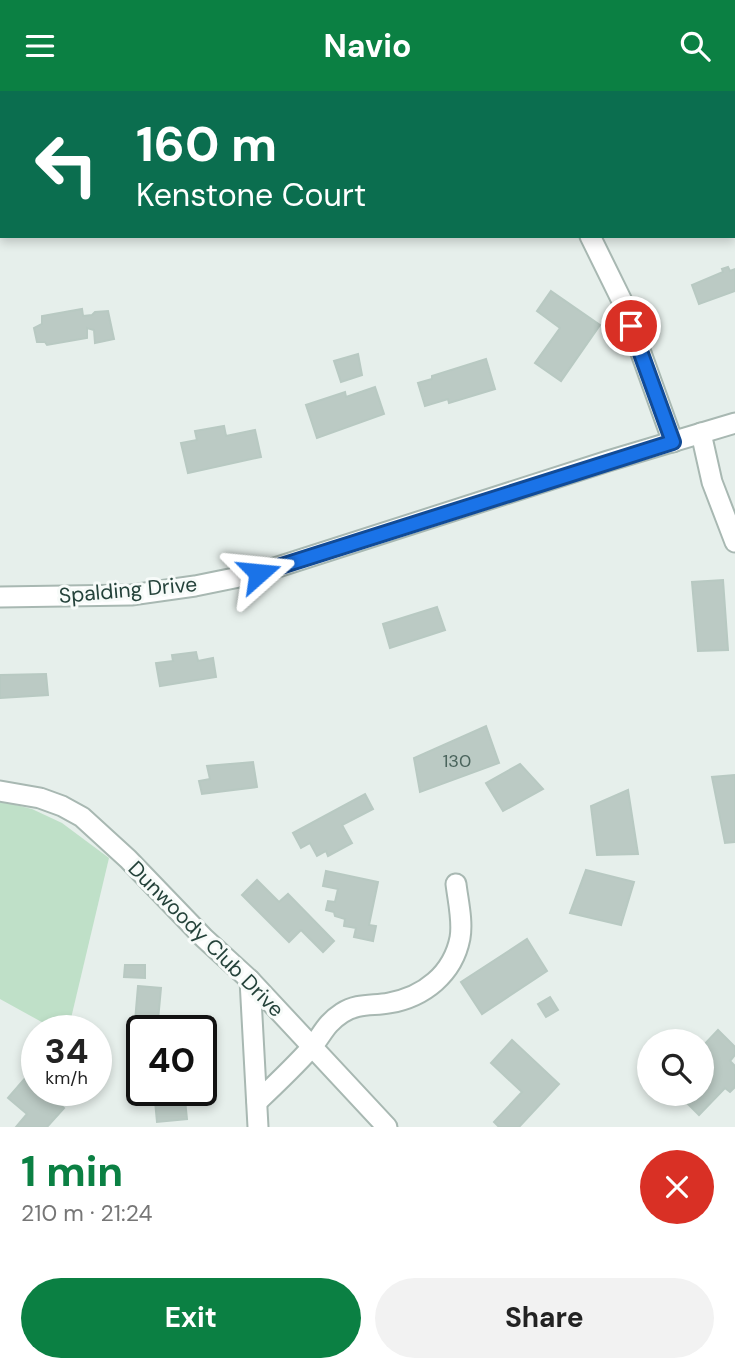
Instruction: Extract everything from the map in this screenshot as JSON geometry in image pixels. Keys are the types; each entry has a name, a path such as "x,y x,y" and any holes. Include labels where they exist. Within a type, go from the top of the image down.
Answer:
{"street":[{"path":"591,238 623,303 673,442"},
{"name":"Spalding Drive","path":"0,597 131,594 195,586 259,573 735,423"},
{"path":"701,433 712,482 735,541"},
{"name":"Dunwoody Club Drive","path":"0,791 40,798 82,817 250,980 387,1127"},
{"path":"257,1102 312,1047 324,1028 346,1010 362,1005 405,1000 425,991 439,979 453,959 460,938 456,884"},
{"path":"250,980 258,1127"}],"green space":[{"path":"0,801 32,809 62,823 109,858 72,1015 29,1015 0,999"}],"building":[{"path":"728,267 730,271 735,269 735,291 699,304 692,285 723,272 722,269"},
{"path":"551,291 600,325 561,381 535,363 560,328 537,311"},
{"path":"82,309 83,316 108,311 114,339 95,343 94,330 87,328 87,338 47,345 45,342 37,342 34,328 42,324 42,316"},
{"path":"358,354 362,375 341,382 334,361"},
{"path":"486,359 495,389 449,403 448,399 425,406 418,383"},
{"path":"375,387 384,414 317,438 306,405 345,392 346,397"},
{"path":"224,426 226,436 255,430 261,457 188,473 181,443 197,440 195,431"},
{"path":"723,580 728,650 698,651 692,582"},
{"path":"437,607 445,630 390,648 383,624"},
{"path":"196,652 198,661 213,658 216,677 160,686 156,663 173,661 172,655"},
{"path":"46,674 48,695 0,698 0,675"},
{"path":"486,726 499,763 420,792 414,758"},
{"path":"253,762 257,787 202,794 199,781 210,779 207,766"},
{"path":"520,764 543,789 503,811 486,783"},
{"path":"735,775 735,842 725,843 712,777"},
{"path":"628,790 638,854 597,855 591,806"},
{"path":"365,794 373,809 342,825 352,843 328,856 326,851 317,856 310,843 301,848 293,833"},
{"path":"586,870 634,882 621,925 570,913"},
{"path":"326,871 378,882 369,925 376,926 373,941 354,937 356,928 344,926 345,919 326,910 328,901 335,902 338,889 323,886"},
{"path":"257,880 279,902 288,894 334,941 323,952 301,930 289,942 242,895"},
{"path":"527,939 547,971 482,1014 461,982"},
{"path":"125,965 145,965 145,978 124,977"},
{"path":"138,986 161,988 158,1015 136,1015"},
{"path":"550,997 558,1010 546,1017 538,1004"},
{"path":"718,1030 735,1047 735,1055 730,1061 735,1066 735,1087 730,1092 725,1088 714,1099 714,1034"},
{"path":"512,1040 559,1084 519,1127 499,1127 494,1122 522,1092 491,1063"},
{"path":"21,1083 21,1106 64,1108 47,1127 16,1127 27,1114 8,1098"},
{"path":"156,1106 186,1106 187,1119 157,1122"},
{"path":"690,1106 708,1106 699,1115"}],"route":[{"path":"259,573 673,442 631,326"}]}
